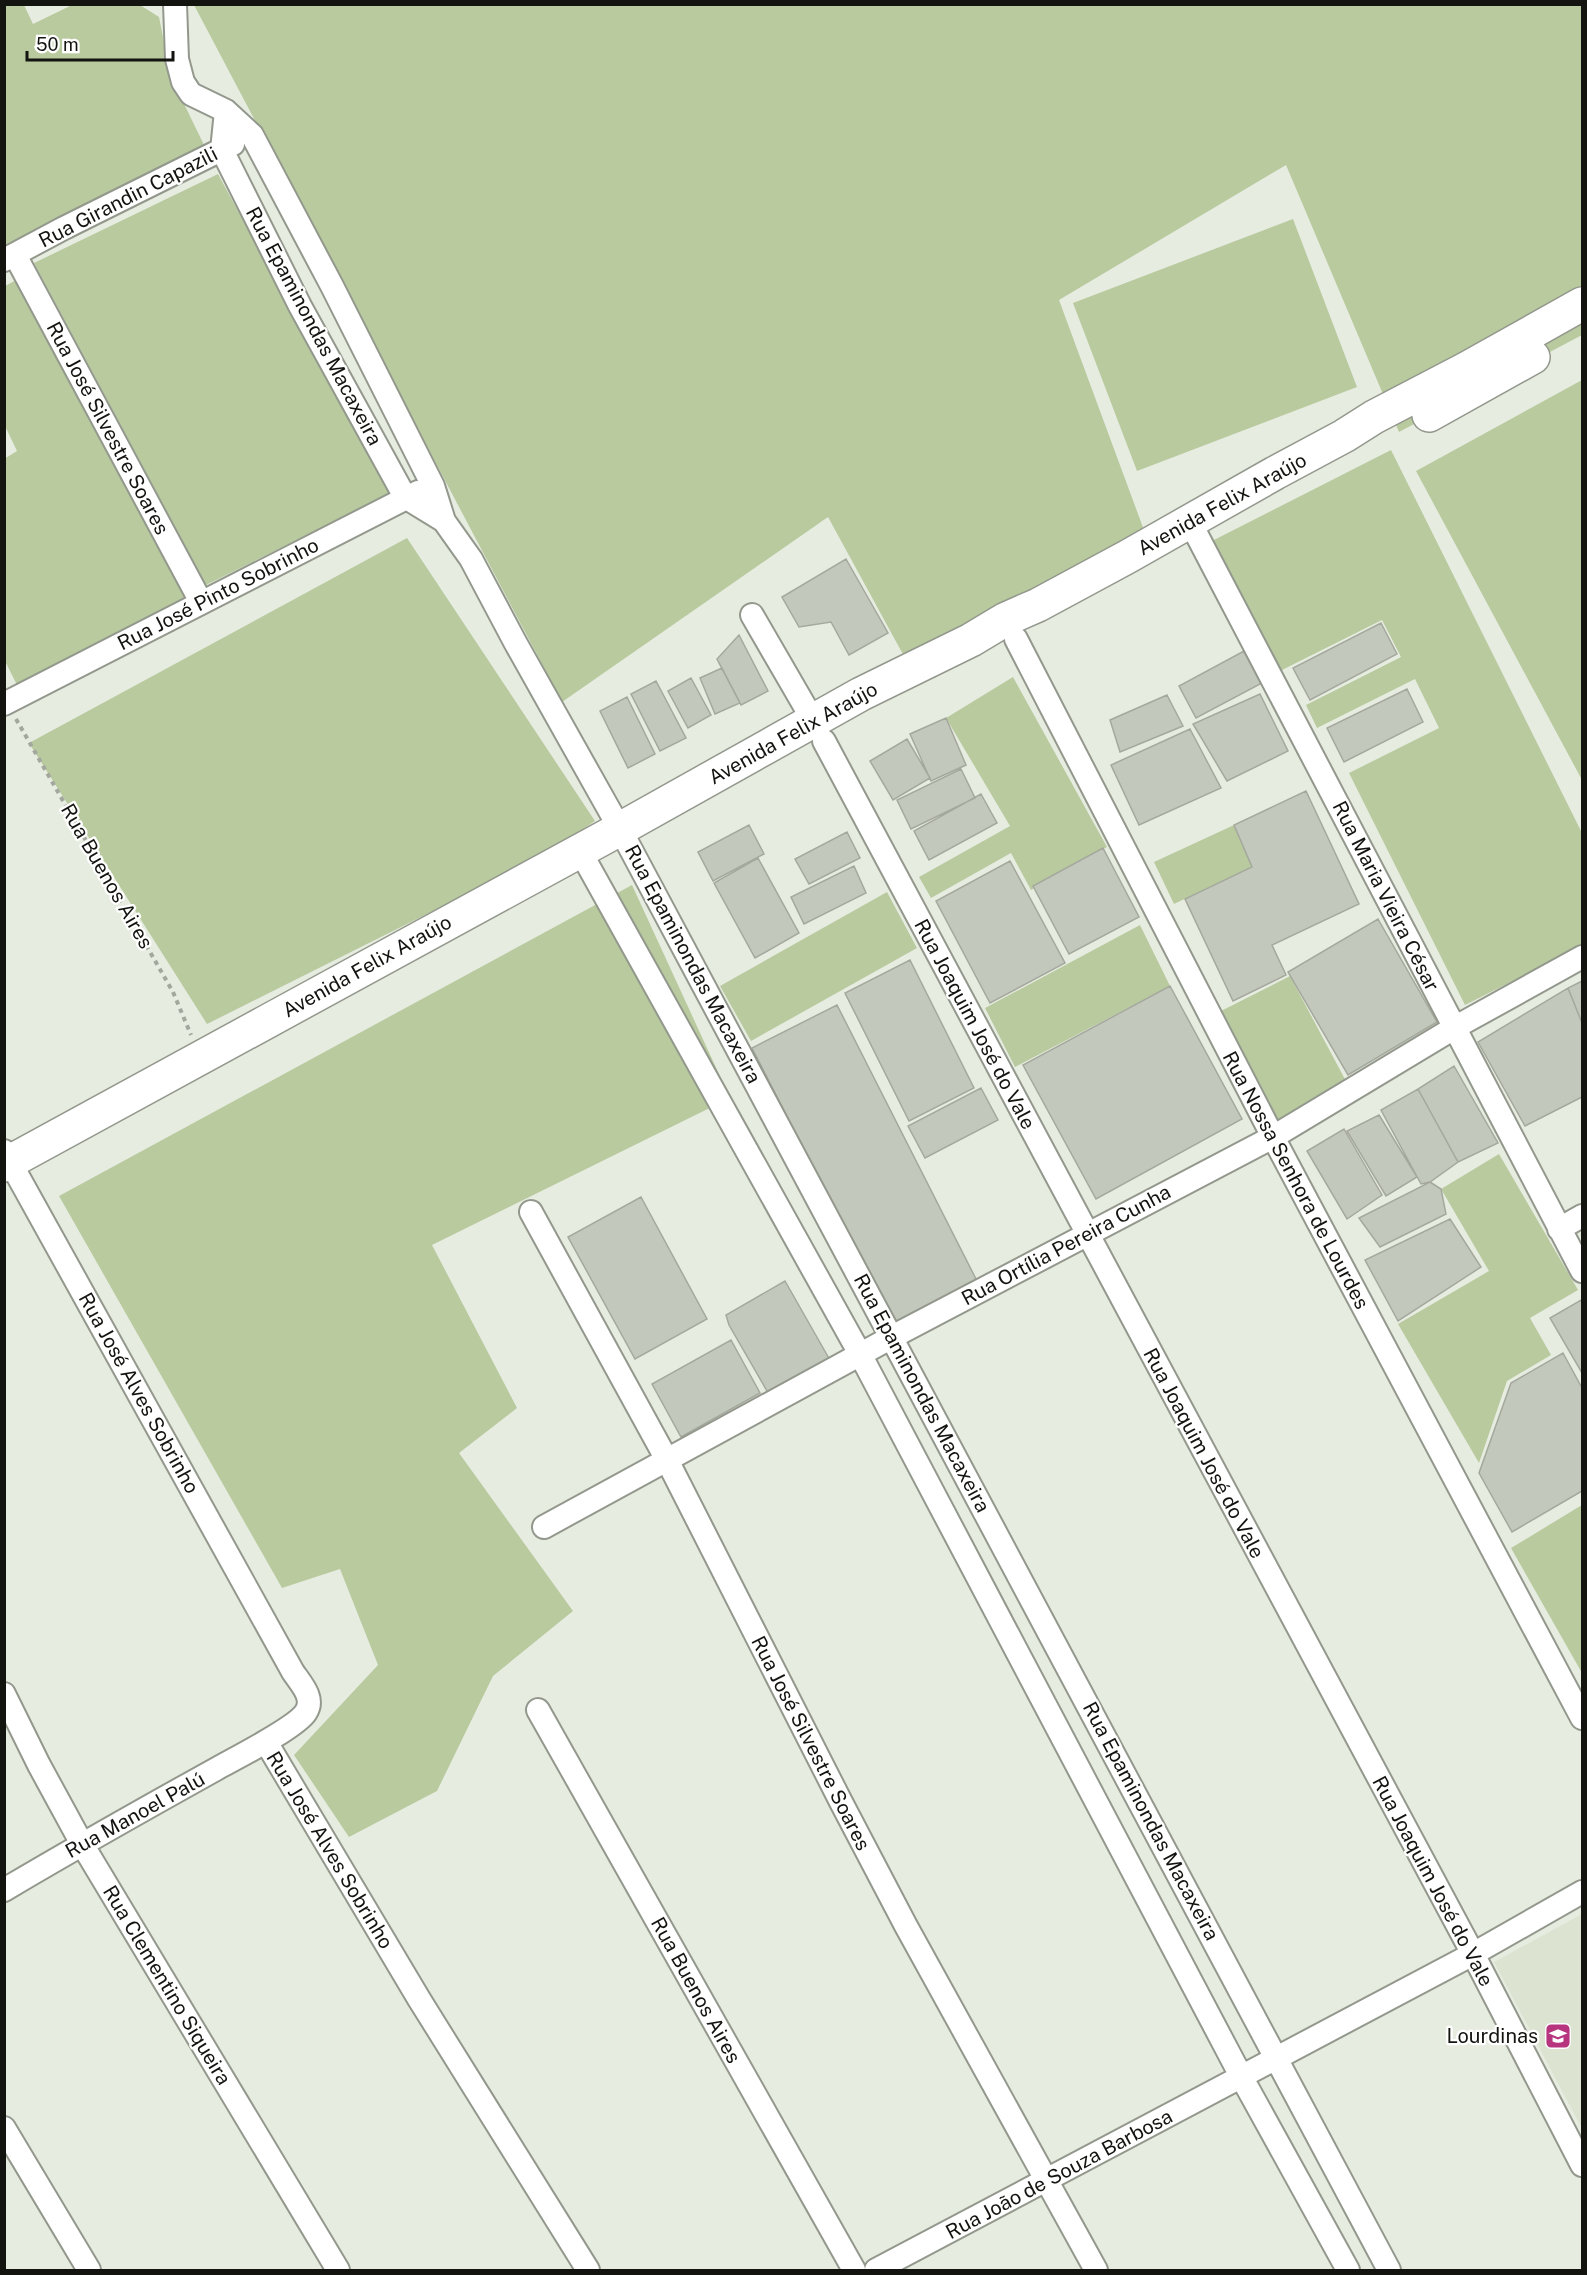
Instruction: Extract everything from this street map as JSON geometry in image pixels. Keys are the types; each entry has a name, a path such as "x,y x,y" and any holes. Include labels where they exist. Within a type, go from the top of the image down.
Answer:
{"main road":[{"name":"Avenida Felix Araújo","path":"9,1169 585,860 819,731 872,713 1048,625 1374,417 1582,304"},
{"name":"Avenida Felix Araújo","path":"819,731 861,694 970,640 1006,619 1196,532 1384,437 1478,389 1582,329"},
{"name":"Avenida Felix Araújo","path":"9,1169 200,1058 585,860"}],"street":[{"name":"Rua Epaminondas Macaxeira","path":"175,4 177,59 183,82 191,94 226,111 252,135 332,286 433,486 444,521 471,560 625,838 1389,2271"},
{"path":"222,150 226,111"},
{"name":"Rua Girandin Capazili","path":"10,258 64,228 252,135"},
{"name":"Rua Epaminondas Macaxeira","path":"222,150 300,306 405,497 444,521"},
{"name":"Rua José Silvestre Soares","path":"10,258 201,602"},
{"name":"Rua José Pinto Sobrinho","path":"5,702 405,497 433,486"},
{"name":"Rua Maria Vieira César","path":"1196,532 1582,1271"},
{"name":"Rua Joaquim José do Vale","path":"752,615 819,731 1473,1954 1582,2165"},
{"name":"Rua Nossa Senhora de Lourdes","path":"1016,639 1273,1137 1582,1718"},
{"name":"Rua Epaminondas Macaxeira","path":"585,860 860,1354 1242,2078 1348,2271"},
{"name":"Rua Ortília Pereira Cunha","path":"544,1527 860,1354 1273,1137 1454,1028 1582,957"},
{"name":"Rua José Alves Sobrinho","path":"9,1169 293,1672 309,1695 309,1704 305,1714 266,1742 419,1999 588,2271"},
{"name":"Rua José Silvestre Soares","path":"531,1212 667,1460 846,1813 906,1926 1048,2180 1096,2271"},
{"path":"1559,1229 1582,1216"},
{"name":"Rua Clementino Siqueira","path":"4,1694 82,1844 338,2271"},
{"name":"Rua Buenos Aires","path":"538,1710 854,2271"},
{"name":"Rua Manoel Palú","path":"4,1890 266,1742"},
{"name":"Rua João de Souza Barbosa","path":"876,2271 1473,1954 1582,1892"},
{"path":"4,2128 89,2271"}],"path":[{"name":"Rua Buenos Aires","path":"5,702 173,992 200,1058"}],"shaded area":[{"name":"Lourdinas","path":"1582,1914 1582,2129 1494,1962"}],"green space":[{"path":"5,5 24,5 33,24 72,5 140,5 159,17 171,77 206,149 5,250"},
{"path":"194,5 1582,5 1582,335 1399,432 1286,165 1059,300 1148,541 905,658 828,517 562,702"},
{"path":"218,174 391,493 206,585 34,263"},
{"path":"1293,219 1357,387 1137,471 1073,303"},
{"path":"18,279 197,593 17,685 5,661 4,459 17,451 5,426 5,286"},
{"path":"1582,380 1582,780 1416,471"},
{"path":"1391,450 1582,833 1582,946 1465,1005 1349,773 1439,728 1415,679 1317,728 1306,705 1401,657 1382,620 1276,673 1210,542"},
{"path":"407,538 595,821 545,855 207,1024 29,743"},
{"path":"1013,677 1107,847 1031,890 1011,853 931,898 919,877 1010,826 946,718"},
{"path":"1234,825 1252,867 1174,904 1154,862"},
{"path":"632,885 730,1098 432,1245 517,1408 459,1453 573,1611 493,1676 437,1791 349,1837 294,1755 378,1665 340,1569 282,1588 59,1196"},
{"path":"887,892 917,948 751,1041 720,986"},
{"path":"1140,925 1170,986 1015,1067 985,1008"},
{"path":"1290,976 1347,1083 1279,1121 1221,1011"},
{"path":"1499,1154 1578,1290 1530,1318 1551,1355 1507,1381 1479,1463 1398,1324 1489,1271 1441,1189"},
{"path":"1582,1505 1582,1673 1511,1548"}],"building":[{"path":"846,559 888,633 849,655 831,622 799,627 782,597"},
{"path":"1381,623 1397,654 1310,700 1293,668"},
{"path":"739,635 768,691 741,705 717,659"},
{"path":"1244,651 1262,683 1196,718 1179,686"},
{"path":"722,668 740,703 715,714 700,678"},
{"path":"691,678 711,715 688,728 668,691"},
{"path":"656,681 686,738 660,751 631,694"},
{"path":"1407,689 1423,722 1344,762 1327,728"},
{"path":"1260,694 1288,751 1227,781 1193,724"},
{"path":"1167,695 1183,726 1120,752 1110,720"},
{"path":"627,697 655,754 628,768 600,711"},
{"path":"946,718 966,765 931,781 910,734"},
{"path":"1190,729 1221,788 1139,825 1111,765"},
{"path":"907,739 930,778 893,800 870,761"},
{"path":"961,769 975,798 911,829 897,800"},
{"path":"1306,791 1359,904 1272,945 1286,975 1233,1001 1185,899 1252,867 1234,825"},
{"path":"981,794 997,823 929,860 914,831"},
{"path":"749,825 764,854 713,881 698,852"},
{"path":"847,832 860,858 809,884 795,859"},
{"path":"1103,848 1139,917 1069,954 1033,886"},
{"path":"758,858 799,933 755,958 714,883"},
{"path":"1010,861 1065,963 990,1003 936,901"},
{"path":"854,866 866,893 804,924 791,897"},
{"path":"1378,919 1437,1022 1348,1075 1288,972"},
{"path":"910,960 974,1088 909,1121 845,993"},
{"path":"1582,981 1582,1023 1568,988"},
{"path":"1170,986 1242,1119 1096,1199 1023,1065"},
{"path":"1568,988 1582,1023 1582,1097 1525,1126 1478,1042"},
{"path":"837,1005 978,1283 894,1326 752,1048"},
{"path":"1454,1066 1498,1143 1458,1162 1418,1089"},
{"path":"981,1088 998,1120 925,1158 908,1126"},
{"path":"1418,1089 1458,1162 1430,1182 1421,1184 1381,1110"},
{"path":"1379,1115 1417,1177 1386,1196 1347,1131"},
{"path":"1344,1129 1382,1195 1347,1219 1307,1151"},
{"path":"1430,1182 1441,1189 1446,1214 1380,1247 1359,1218"},
{"path":"641,1197 707,1319 635,1359 568,1237"},
{"path":"1450,1219 1481,1267 1398,1321 1365,1260"},
{"path":"785,1281 831,1362 771,1398 729,1325 726,1315"},
{"path":"1581,1300 1582,1303 1582,1373 1550,1318"},
{"path":"731,1340 760,1393 681,1437 652,1384"},
{"path":"1563,1353 1582,1388 1582,1491 1512,1532 1479,1473 1511,1383"}],"place":[{"name":"Lourdinas","path":"1558,2036"}]}
